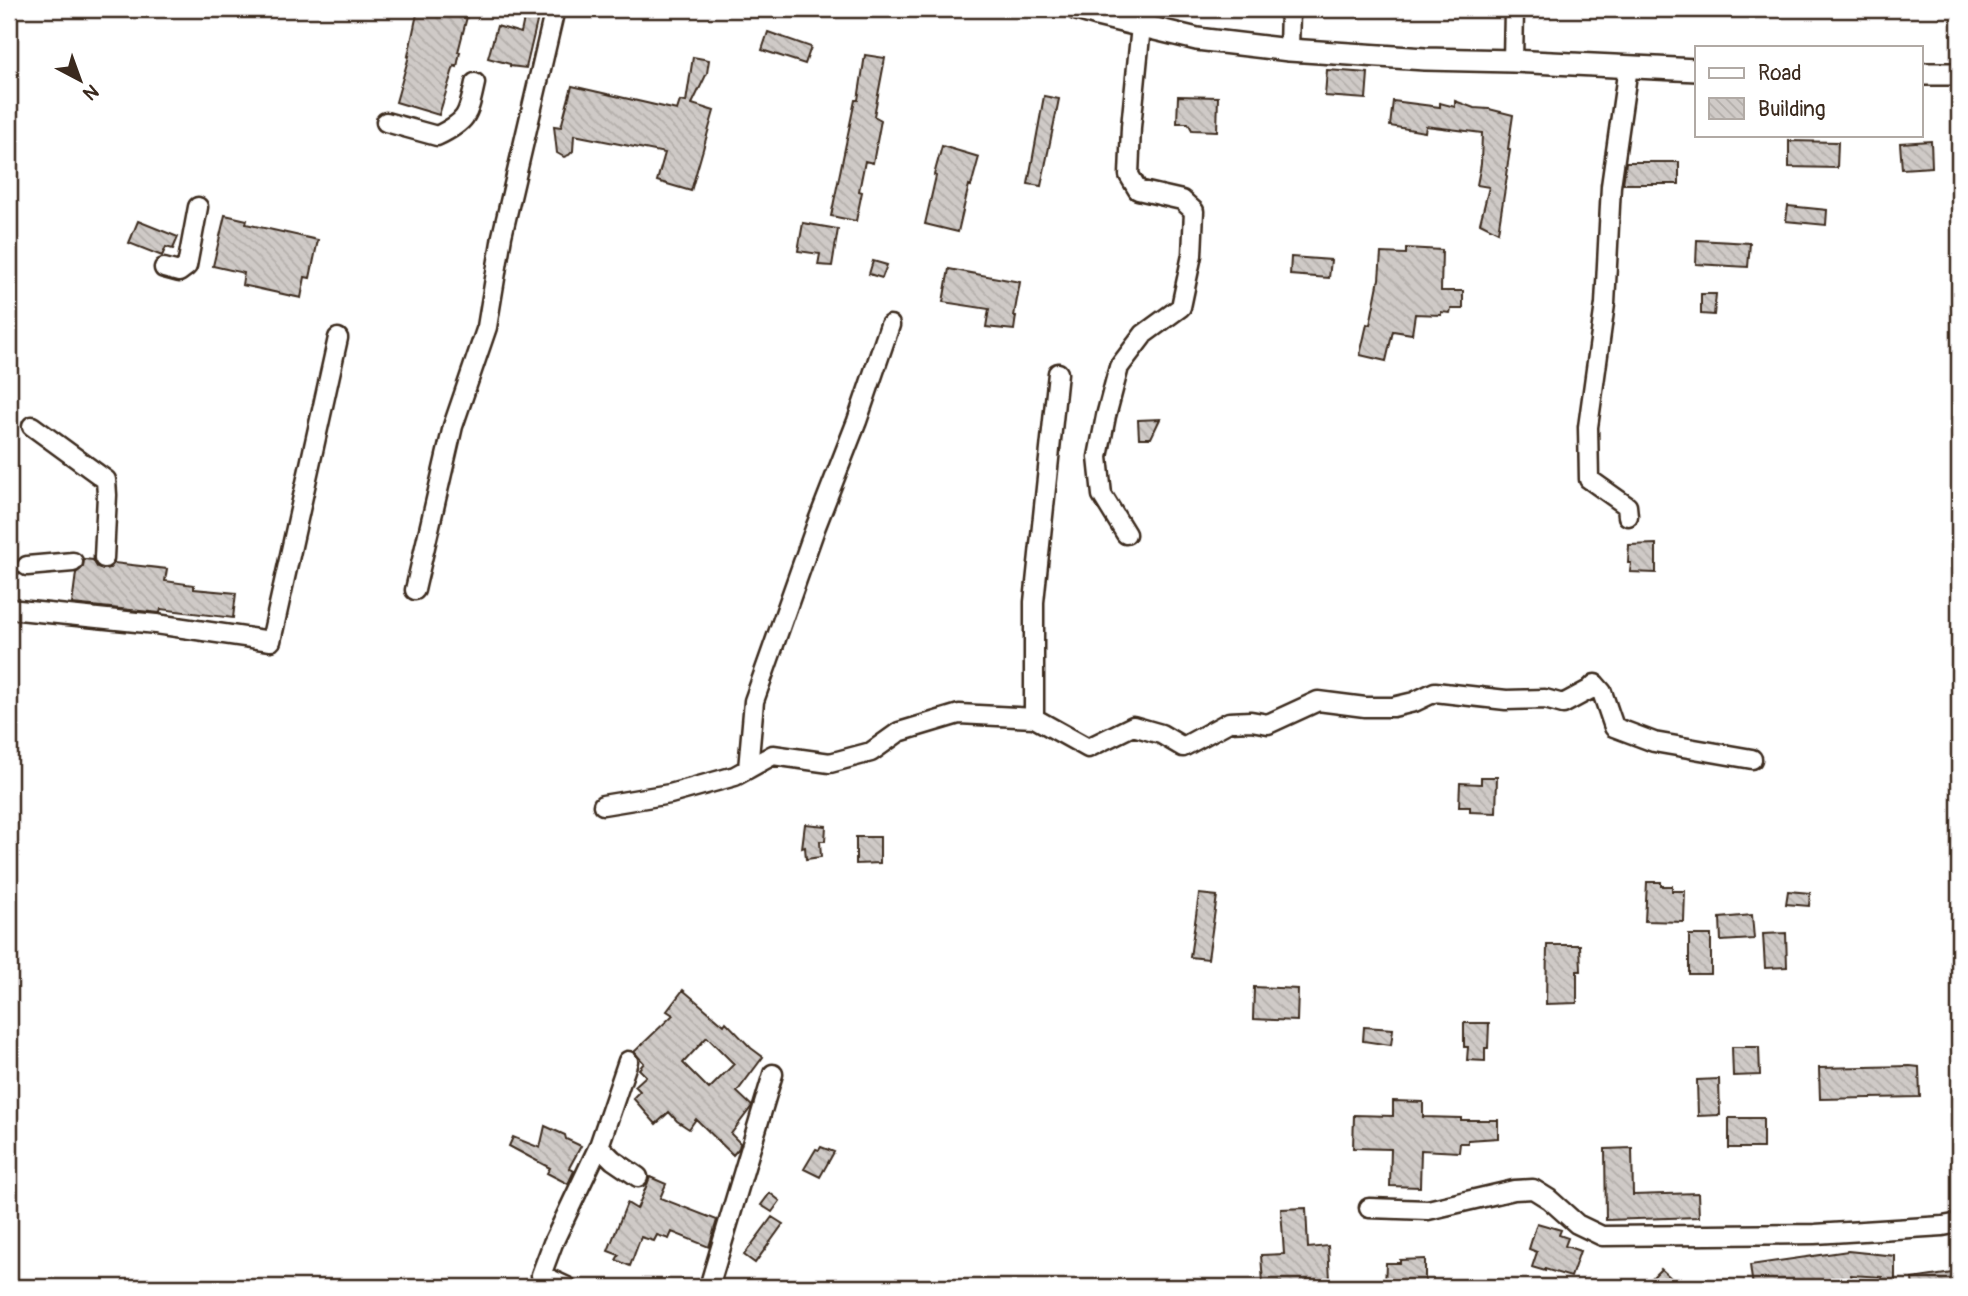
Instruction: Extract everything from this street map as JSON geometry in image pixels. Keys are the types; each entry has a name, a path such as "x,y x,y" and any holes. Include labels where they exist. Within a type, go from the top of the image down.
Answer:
{"street":[{"path":"415,590 453,426 487,327 502,236 555,9"},
{"path":"1077,9 1197,38 1289,50 1425,59 1695,70"},
{"path":"1289,50 1290,9"},
{"path":"1513,61 1514,9"},
{"path":"1126,534 1102,495 1098,457 1106,416 1119,367 1144,334 1181,307 1192,255 1194,211 1182,200 1138,190 1129,175 1131,127 1142,26"},
{"path":"1628,67 1611,186 1605,304 1588,427 1589,480 1627,506 1629,516"},
{"path":"1923,74 1959,74"},
{"path":"386,122 437,136 455,128 469,112 475,83"},
{"path":"164,268 179,272 187,266 198,207"},
{"path":"748,769 754,701 890,325"},
{"path":"9,609 156,624 271,641 338,338"},
{"path":"1034,718 1034,602 1058,373"},
{"path":"32,426 106,480 104,558"},
{"path":"27,566 73,562"},
{"path":"603,805 670,794 736,776 773,755 830,763 870,752 899,732 959,714 1034,718 1088,748 1133,726 1161,734 1183,747 1229,722 1251,721 1268,724 1318,701 1365,707 1393,707 1414,702 1435,692 1506,700 1545,699 1563,704 1595,684 1602,692 1614,727 1654,742 1752,759"},
{"path":"567,1287 541,1275 553,1243 599,1146 628,1060"},
{"path":"709,1287 773,1074"},
{"path":"599,1146 612,1160 638,1177"},
{"path":"1369,1208 1428,1210 1514,1189 1533,1189 1549,1199 1577,1224 1602,1236 1815,1234 1959,1223"}],"building":[{"path":"418,9 469,9 457,67 454,66 439,115 396,102"},
{"path":"526,9 540,9 526,68 510,66 488,58 497,26 521,33"},
{"path":"768,32 811,47 805,64 762,50"},
{"path":"865,55 885,58 874,116 881,120 873,163 865,161 856,221 831,216 855,100 858,100"},
{"path":"693,57 709,60 707,73 692,104 714,111 691,191 657,181 665,153 574,135 573,151 564,157 557,153 554,126 561,127 572,86 677,110 680,101 686,102"},
{"path":"1327,70 1368,73 1366,99 1325,96"},
{"path":"1044,96 1059,99 1041,186 1028,184"},
{"path":"1178,96 1218,97 1217,131 1192,130 1188,123 1177,123"},
{"path":"1393,101 1440,107 1440,103 1455,107 1455,101 1474,108 1513,115 1498,232 1480,223 1489,187 1477,185 1482,133 1426,126 1425,132 1390,126"},
{"path":"1789,141 1838,142 1837,168 1789,167"},
{"path":"1931,141 1932,167 1902,169 1900,143"},
{"path":"942,146 979,157 958,232 925,224"},
{"path":"1626,162 1679,162 1679,184 1623,184"},
{"path":"1788,206 1827,210 1826,225 1786,221"},
{"path":"225,215 247,220 246,224 318,240 310,278 305,277 301,298 242,285 244,273 213,266"},
{"path":"138,221 178,237 173,249 166,247 162,256 129,243"},
{"path":"803,223 838,229 832,266 818,265 820,254 798,251"},
{"path":"1697,240 1750,243 1748,267 1696,264"},
{"path":"1406,248 1442,250 1441,291 1463,291 1463,309 1451,309 1450,313 1441,312 1441,315 1415,314 1412,334 1393,331 1386,361 1360,355 1367,324 1370,325 1381,253 1406,254"},
{"path":"1291,257 1331,260 1329,278 1290,275"},
{"path":"873,261 887,265 882,278 869,274"},
{"path":"949,269 1020,282 1014,330 986,327 989,309 943,302"},
{"path":"1701,294 1716,294 1714,315 1701,314"},
{"path":"1160,419 1151,438 1139,438 1138,420"},
{"path":"1656,544 1656,573 1630,572 1629,545"},
{"path":"84,559 93,560 97,567 103,569 110,568 114,563 167,569 165,581 194,585 194,589 236,593 233,618 161,609 160,613 72,604 76,573 83,567"},
{"path":"1481,777 1497,777 1496,813 1470,812 1470,807 1459,807 1460,783 1481,784"},
{"path":"805,824 826,826 825,841 820,841 821,857 806,859 805,847 802,848"},
{"path":"856,837 880,837 880,863 856,864"},
{"path":"1647,882 1661,882 1661,886 1672,886 1672,891 1685,891 1684,922 1645,921"},
{"path":"1788,891 1810,893 1809,906 1786,904"},
{"path":"1199,894 1217,896 1208,959 1190,957"},
{"path":"1752,915 1754,939 1721,941 1720,918"},
{"path":"1786,933 1787,967 1765,968 1763,934"},
{"path":"1689,935 1711,935 1711,974 1689,974"},
{"path":"1547,945 1580,945 1581,971 1577,971 1577,1003 1546,1004"},
{"path":"1254,987 1298,989 1297,1021 1253,1019"},
{"path":"683,990 724,1025 726,1022 763,1057 737,1092 752,1106 731,1134 740,1143 733,1155 696,1119 689,1129 669,1112 656,1124 633,1098 640,1091 635,1086 646,1076 639,1069 644,1063 634,1052 673,1015 667,1011","holes":["707,1037 734,1064 709,1089 683,1063"]},
{"path":"1464,1023 1489,1023 1485,1061 1467,1060"},
{"path":"1364,1027 1393,1029 1391,1045 1363,1041"},
{"path":"1732,1047 1759,1047 1760,1075 1733,1076"},
{"path":"1919,1067 1920,1097 1820,1099 1819,1068"},
{"path":"1719,1079 1720,1115 1698,1116 1697,1080"},
{"path":"1393,1101 1423,1102 1423,1117 1498,1120 1498,1138 1468,1140 1468,1143 1460,1143 1459,1152 1421,1150 1420,1187 1390,1186 1391,1149 1353,1148 1354,1115 1393,1116"},
{"path":"1729,1118 1763,1118 1763,1148 1729,1148"},
{"path":"545,1126 581,1146 569,1168 574,1171 568,1184 547,1173 550,1168 509,1146 513,1137 540,1148"},
{"path":"821,1147 834,1152 820,1177 804,1169 816,1149"},
{"path":"1632,1148 1633,1195 1698,1193 1699,1217 1606,1220 1605,1149"},
{"path":"650,1177 666,1184 660,1198 717,1220 709,1247 672,1232 669,1239 657,1235 654,1241 641,1237 630,1266 616,1260 619,1255 608,1251 627,1203 637,1209"},
{"path":"770,1193 780,1201 772,1212 761,1205"},
{"path":"1306,1208 1308,1248 1328,1246 1330,1279 1281,1286 1281,1282 1263,1283 1261,1255 1284,1254 1281,1209"},
{"path":"772,1217 783,1224 755,1263 744,1255"},
{"path":"1537,1223 1561,1230 1559,1235 1568,1238 1565,1246 1580,1251 1571,1277 1532,1267 1537,1252 1529,1249"},
{"path":"1848,1251 1895,1256 1895,1287 1882,1287 1882,1277 1851,1275 1852,1281 1806,1287 1753,1287 1750,1265"},
{"path":"1425,1259 1425,1287 1385,1287 1386,1263"},
{"path":"1661,1269 1681,1287 1643,1287"},
{"path":"1959,1272 1959,1287 1913,1287 1912,1279"}]}
